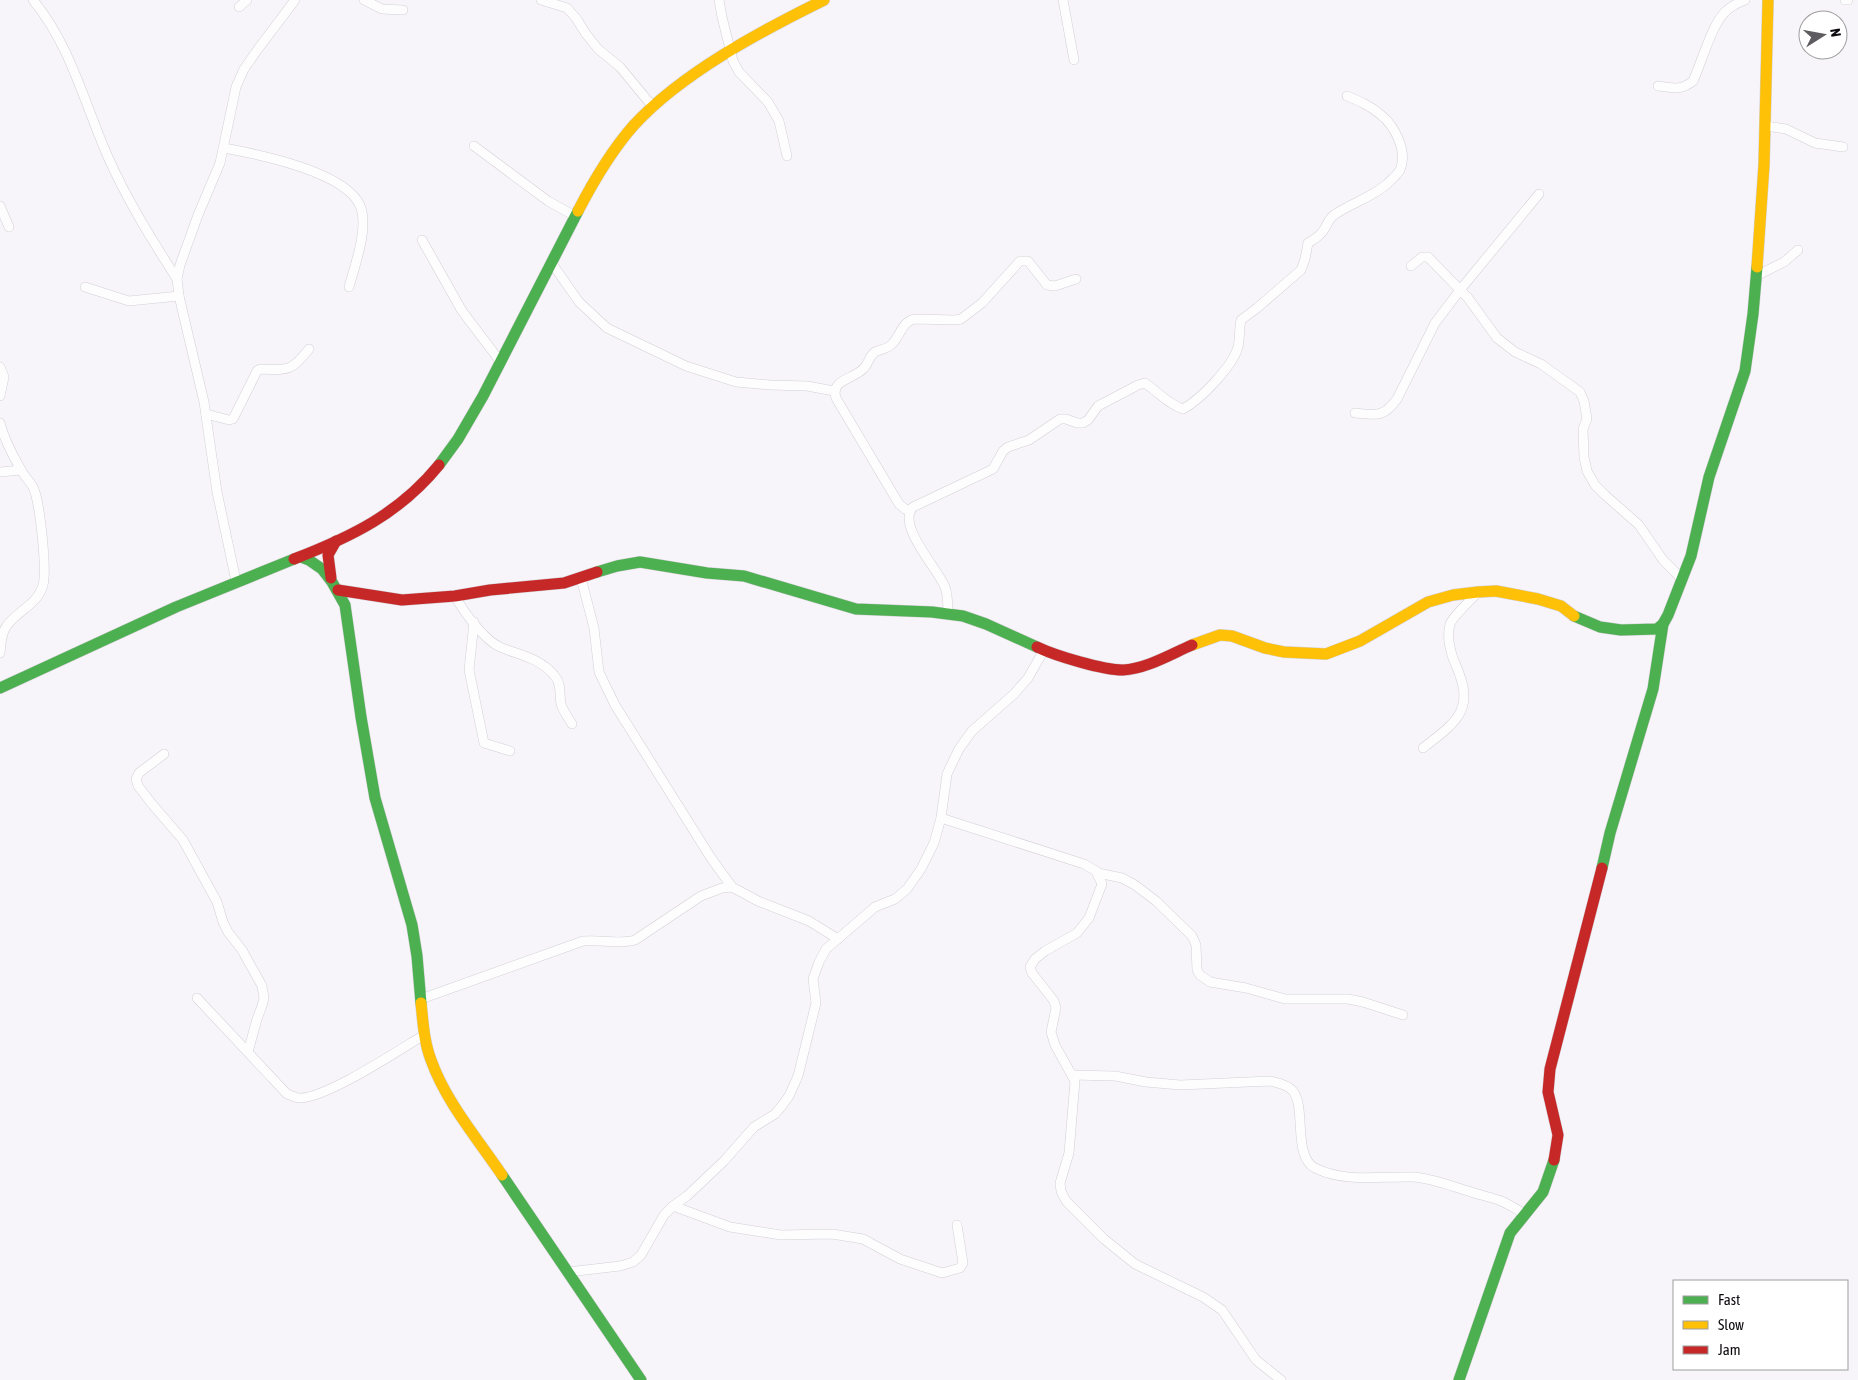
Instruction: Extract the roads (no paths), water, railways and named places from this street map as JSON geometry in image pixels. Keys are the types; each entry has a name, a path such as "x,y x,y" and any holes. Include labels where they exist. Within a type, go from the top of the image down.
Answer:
{"street":[{"path":"33,0 41,9 71,62 108,157 138,218 177,279"},
{"path":"239,7 247,0"},
{"path":"236,581 217,492 206,414 179,296 177,279 188,243 220,163 236,87 258,49 295,0"},
{"path":"364,0 382,9 403,10"},
{"path":"541,0 567,8 598,49 620,67 653,107"},
{"path":"719,0 733,61 739,72 768,102 778,121 787,156"},
{"path":"0,688 236,581 357,532 382,518 410,497 446,456 468,423 575,216 614,150 653,107 731,50 788,17 824,0"},
{"path":"1063,0 1074,60"},
{"path":"1658,86 1679,89 1686,87 1692,81 1717,24 1724,13 1734,5 1745,0"},
{"path":"1459,1380 1483,1314 1498,1261 1510,1233 1544,1192 1556,1155 1558,1135 1548,1092 1550,1069 1576,964 1596,895 1610,833 1653,689 1663,624 1691,556 1709,477 1745,371 1754,314 1766,126 1768,0"},
{"path":"948,614 944,585 918,544 908,518 910,511 926,501 993,469 1008,446 1029,440 1060,419 1083,423 1088,420 1098,406 1138,385 1145,383 1158,391 1174,406 1183,408 1192,404 1235,355 1238,346 1240,320 1301,270 1306,259 1308,243 1319,236 1328,220 1385,185 1399,171 1403,159 1400,144 1393,130 1382,116 1366,105 1347,96"},
{"path":"1766,126 1786,129 1803,139 1815,143 1843,147"},
{"path":"474,146 548,201 575,216"},
{"path":"224,148 280,160 305,169 339,185 354,195 361,208 362,224 360,245 349,287"},
{"path":"1355,413 1382,414 1392,407 1435,324 1460,290 1539,194"},
{"path":"0,206 9,227"},
{"path":"422,240 462,311 500,361"},
{"path":"1756,276 1784,262 1798,250"},
{"path":"1411,266 1422,257 1428,257 1460,290 1497,338 1515,352 1541,364 1580,392 1584,401 1587,419 1583,429 1584,456 1587,471 1595,485 1605,496 1640,525 1663,560 1682,579"},
{"path":"834,391 839,382 860,372 873,354 892,345 903,326 909,320 914,318 960,319 982,304 1020,261 1028,261 1047,285 1055,286 1076,279"},
{"path":"551,262 579,302 607,328 686,366 736,382 807,386 834,391"},
{"path":"85,287 129,301 179,296"},
{"path":"206,414 229,420 233,419 257,371 260,369 287,370 297,365 309,349"},
{"path":"0,367 4,377 0,396"},
{"path":"834,391 857,435 899,504 904,509 910,511"},
{"path":"0,423 4,438 20,470 34,488 41,517 44,583 39,597 5,628 0,653"},
{"path":"0,472 20,470"},
{"path":"336,541 328,555 335,585 345,605 375,798 412,925 418,956 424,1035 430,1059 443,1088 641,1380"},
{"path":"300,556 312,560 335,585 382,598 402,600 454,596 499,588 564,582 617,566 640,562 744,576 856,609 932,612 964,616 1044,650 1104,668 1124,670 1149,664 1201,641 1220,635 1232,636 1265,648 1284,652 1326,654 1360,640 1428,602 1453,595 1478,592 1496,591 1538,599 1560,606 1577,618 1600,627 1644,630 1657,629 1663,624"},
{"path":"581,578 594,628 599,672 615,704 711,858 732,887 758,901 809,921 838,939"},
{"path":"1423,748 1456,720 1464,707 1461,678 1452,653 1448,633 1451,622 1478,592"},
{"path":"454,596 491,642 527,656 543,665 554,675 560,686 561,704 572,724"},
{"path":"474,622 469,670 484,743 510,751"},
{"path":"568,1272 620,1266 633,1262 642,1255 664,1215 672,1206 724,1162 754,1127 775,1114 789,1096 798,1076 816,1003 813,980 826,949 875,907 895,899 907,889 921,869 934,843 941,818 948,774 958,749 972,731 1014,694 1028,678 1044,650"},
{"path":"164,754 139,773 136,779 138,786 183,840 217,902 228,932 242,950 262,986 264,998 248,1052"},
{"path":"941,818 1084,864 1098,873 1102,884 1089,918 1077,933 1045,951 1034,959 1030,966 1032,973 1054,1001 1056,1008 1051,1032 1055,1045 1072,1075 1075,1088 1069,1153 1060,1183 1061,1191 1066,1201 1104,1239 1135,1264 1203,1297 1222,1310 1256,1360 1281,1380"},
{"path":"1098,873 1122,878 1135,885 1156,901 1192,936 1196,946 1197,970 1200,975 1210,982 1246,988 1286,999 1363,1002 1403,1015"},
{"path":"421,999 583,942 596,940 625,943 635,940 701,896 722,888 732,887"},
{"path":"197,998 287,1094 297,1098 331,1089 424,1035"},
{"path":"1072,1075 1115,1076 1180,1086 1271,1081 1282,1083 1292,1090 1297,1099 1303,1149 1307,1160 1314,1167 1340,1176 1414,1177 1436,1181 1503,1201 1525,1214"},
{"path":"672,1206 730,1227 780,1235 832,1234 863,1239 900,1259 942,1273 960,1268 963,1263 957,1225"}]}
